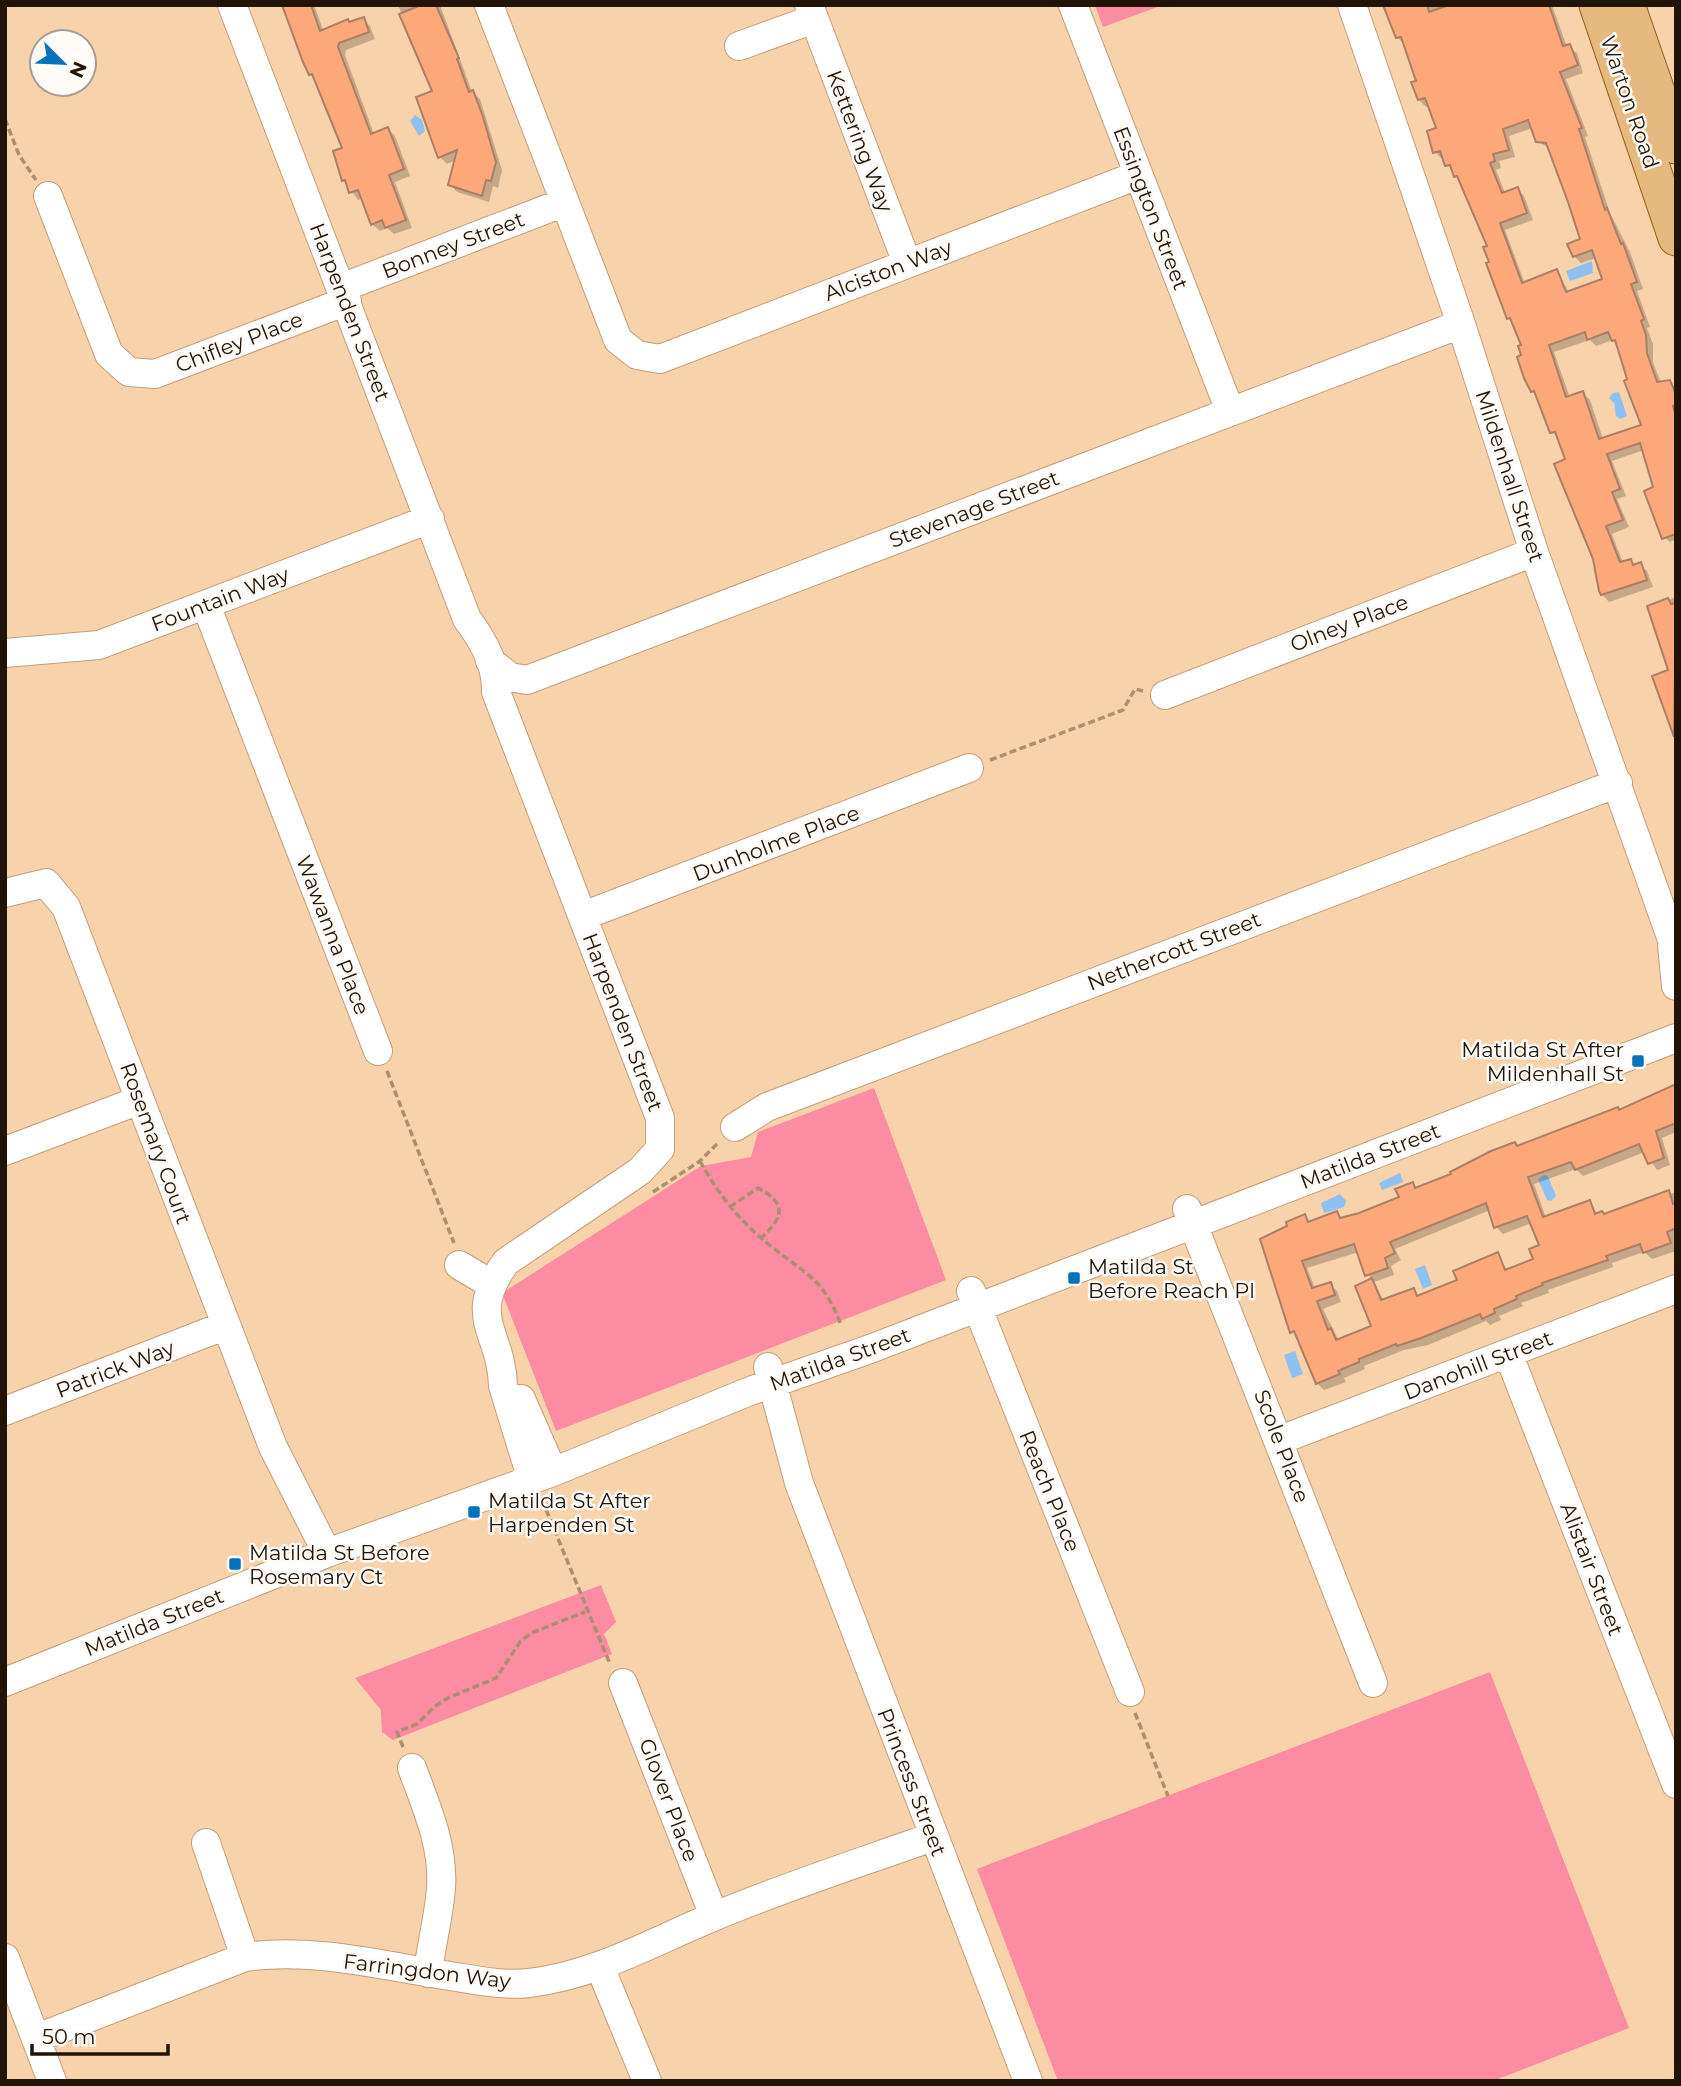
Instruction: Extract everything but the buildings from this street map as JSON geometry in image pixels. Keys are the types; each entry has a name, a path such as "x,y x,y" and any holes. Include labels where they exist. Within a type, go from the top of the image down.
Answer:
{"main road":[{"name":"Warton Road","path":"1597,5 1676,238"},
{"name":"Warton Road","path":"1627,5 1676,146"}],"street":[{"name":"Harpenden Street","path":"232,5 467,620 478,634 496,676 496,692 660,1118 660,1149 640,1171 506,1262 491,1284"},
{"name":"Alciston Way","path":"489,5 618,340 632,366 660,359 1138,174"},
{"name":"Essington Street","path":"1073,5 1230,411"},
{"name":"Mildenhall Street","path":"1352,5 1461,324 1534,552 1618,783 1674,948 1676,986"},
{"name":"Kettering Way","path":"739,46 811,12 907,263"},
{"name":"Chifley Place","path":"48,196 109,354 125,382 155,374 344,294"},
{"name":"Bonney Street","path":"344,294 565,202"},
{"name":"Stevenage Street","path":"490,661 510,677 527,680 1461,324"},
{"name":"Fountain Way","path":"5,653 99,645 430,519"},
{"name":"Olney Place","path":"1165,695 1534,552"},
{"name":"Wawanna Place","path":"206,605 378,1051"},
{"name":"Harpenden Street","path":"467,620 467,638 485,683 496,692"},
{"name":"Dunholme Place","path":"583,916 968,768"},
{"name":"Nethercott Street","path":"735,1127 768,1107 1618,783"},
{"name":"Rosemary Court","path":"5,892 46,883 66,907 224,1326 273,1447 285,1498 314,1549"},
{"name":"Matilda Street","path":"1191,1217 1676,1020"},
{"name":"Matilda Street","path":"5,1664 314,1549 539,1470 758,1379 1676,1038"},
{"path":"5,1151 140,1100"},
{"name":"Scole Place","path":"1191,1217 1373,1684"},
{"path":"459,1265 491,1284 486,1306 489,1332 503,1370 503,1386 539,1470"},
{"name":"Danohill Street","path":"1280,1440 1676,1289"},
{"name":"Reach Place","path":"974,1299 1129,1692"},
{"name":"Patrick Way","path":"5,1410 224,1326"},
{"name":"Alistair Street","path":"1508,1353 1676,1784"},
{"name":"Princess Street","path":"758,1379 1028,2081"},
{"name":"Matilda Street","path":"5,1682 314,1549"},
{"name":"Glover Place","path":"623,1683 653,1754 714,1916"},
{"path":"412,1768 439,1850 441,1868 441,1889 428,1973"},
{"name":"Farringdon Way","path":"37,2038 245,1957 294,1954 497,1983 528,1983 600,1968 714,1916 932,1837"},
{"path":"206,1843 245,1957"},
{"path":"5,1958 52,2081"},
{"path":"600,1968 647,2081"}],"path":[{"path":"5,118 19,155 48,196"},
{"path":"968,768 1123,709 1135,689 1165,695"},
{"path":"378,1051 456,1246 459,1265"},
{"path":"653,1192 700,1161 735,1127"},
{"path":"700,1161 730,1207 825,1289 841,1325"},
{"path":"730,1207 758,1188 778,1203 780,1214 777,1224 762,1237"},
{"path":"539,1470 585,1612 606,1660 623,1683"},
{"path":"412,1768 397,1732 417,1724 435,1706 448,1698 496,1678 520,1642 531,1633 585,1612"},
{"path":"1129,1692 1168,1796"}],"shaded area":[{"path":"1095,5 1163,5 1103,27"},
{"path":"874,1088 946,1280 556,1431 502,1293 701,1166 751,1157 758,1132"},
{"path":"601,1585 616,1622 604,1634 612,1654 393,1740 382,1732 381,1710 355,1678"},
{"path":"1490,1672 1629,2028 1493,2081 1058,2081 977,1869"}],"water":[{"path":"415,115 422,120 425,131 419,136 410,121"},
{"path":"1592,261 1593,273 1570,281 1566,271"},
{"path":"1619,392 1627,416 1620,419 1616,416 1614,403 1609,398 1613,393"},
{"path":"1400,1173 1403,1182 1382,1190 1379,1183"},
{"path":"1544,1175 1548,1176 1556,1196 1551,1201 1547,1200 1538,1179"},
{"path":"1340,1194 1346,1201 1344,1207 1324,1213 1321,1203"},
{"path":"1425,1265 1432,1285 1423,1289 1415,1269"},
{"path":"1295,1351 1303,1374 1292,1378 1284,1355"}],"place":[{"name":"Matilda St After Mildenhall St","path":"1638,1061"},
{"name":"Matilda St Before Reach Pl","path":"1074,1278"},
{"name":"Matilda St After Harpenden St","path":"474,1512"},
{"name":"Matilda St Before Rosemary Ct","path":"235,1564"}]}
